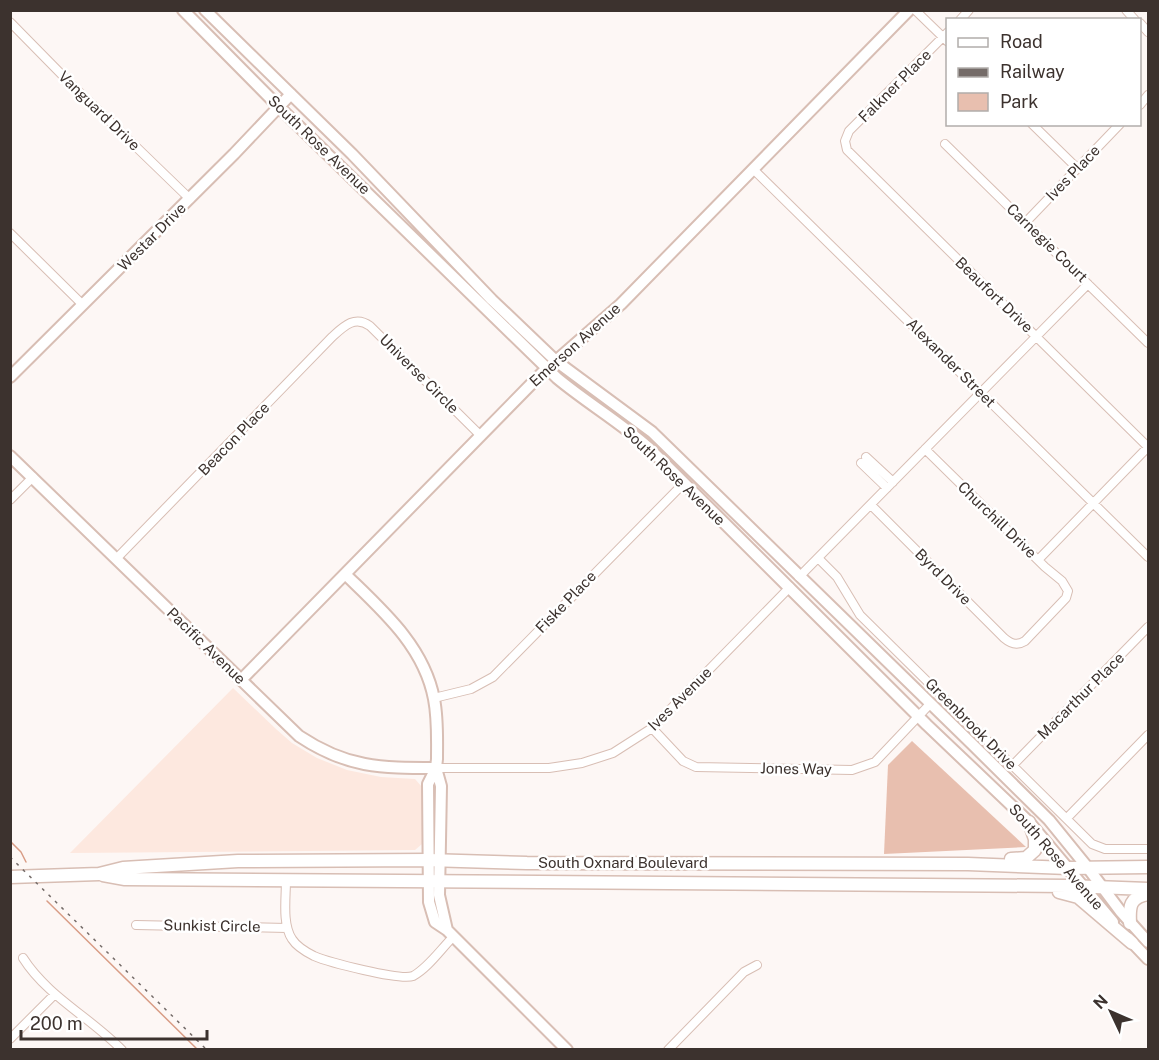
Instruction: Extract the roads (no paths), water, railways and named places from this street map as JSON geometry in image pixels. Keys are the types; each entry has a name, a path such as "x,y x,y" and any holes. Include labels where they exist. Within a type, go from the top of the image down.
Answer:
{"main road":[{"name":"South Rose Avenue","path":"183,10 279,107 552,365 645,425 1049,820 1130,923 1149,942"},
{"name":"South Rose Avenue","path":"205,10 352,154 492,300 579,396 634,434 1029,822 1132,943 1149,959"},
{"name":"Emerson Avenue","path":"241,680 481,435 552,365 621,304 909,10"},
{"path":"245,72 280,97 282,92 276,80"},
{"name":"Westar Drive","path":"10,377 190,199 291,94"},
{"path":"279,107 287,107 325,141 352,154"},
{"name":"Pacific Avenue","path":"10,456 288,727 313,745 355,763 372,766 436,768"},
{"path":"736,535 753,542 786,575 799,577"},
{"path":"345,574 391,619 407,640 422,663 434,698 437,732 436,768 428,784 434,861 430,911 435,922 450,934 567,1050"},
{"path":"968,864 1026,858 1032,854 1036,843 1029,822"},
{"name":"South Oxnard Boulevard","path":"10,877 99,874 123,868 209,862 434,861 1149,867"},
{"name":"South Oxnard Boulevard","path":"99,874 124,879 1034,886 1149,889"},
{"path":"1034,886 1078,897 1132,943"},
{"path":"1130,923 1129,909 1132,900 1149,894"}],"street":[{"path":"915,10 946,37"},
{"name":"Vanguard Drive","path":"10,22 190,199"},
{"name":"Falkner Place","path":"845,141 849,131 946,37"},
{"path":"1034,126 1077,168"},
{"name":"Ives Place","path":"1025,222 1118,126"},
{"name":"Beaufort Drive","path":"845,141 849,154 1149,447"},
{"name":"Carnegie Court","path":"945,144 1149,343"},
{"name":"Alexander Street","path":"753,169 1149,557"},
{"path":"10,233 83,305"},
{"path":"799,577 1088,284"},
{"name":"Universe Circle","path":"353,321 363,321 370,326 481,435"},
{"name":"Beacon Place","path":"116,559 332,337 342,327 353,321"},
{"path":"1038,560 1149,447"},
{"name":"Churchill Drive","path":"925,449 1062,581 1068,591"},
{"path":"864,460 890,485"},
{"path":"10,500 33,477"},
{"name":"Fiske Place","path":"434,698 471,689 493,677 684,483"},
{"name":"Byrd Drive","path":"871,505 1007,641 1017,644 1025,641 1063,602 1068,591"},
{"name":"Greenbrook Drive","path":"818,558 837,577 860,615 1092,844 1101,848 1149,849"},
{"name":"Ives Avenue","path":"436,768 566,767 613,753 652,728 790,587"},
{"name":"Macarthur Place","path":"1013,765 1149,627"},
{"name":"Jones Way","path":"652,728 683,761 696,767 852,770 875,762 930,704"},
{"path":"1067,818 1149,735"},
{"path":"286,880 287,928 294,942 303,950 319,958 405,978 420,971 450,934"},
{"name":"Sunkist Circle","path":"136,925 287,928"},
{"path":"23,958 55,994 98,1026 117,1048"},
{"path":"668,1050 744,972 757,965"},
{"path":"10,1039 55,994"}],"waterway":[{"path":"10,841 21,852 26,862"},
{"path":"47,901 198,1050"}],"railway":[{"path":"10,857 207,1050"}]}
